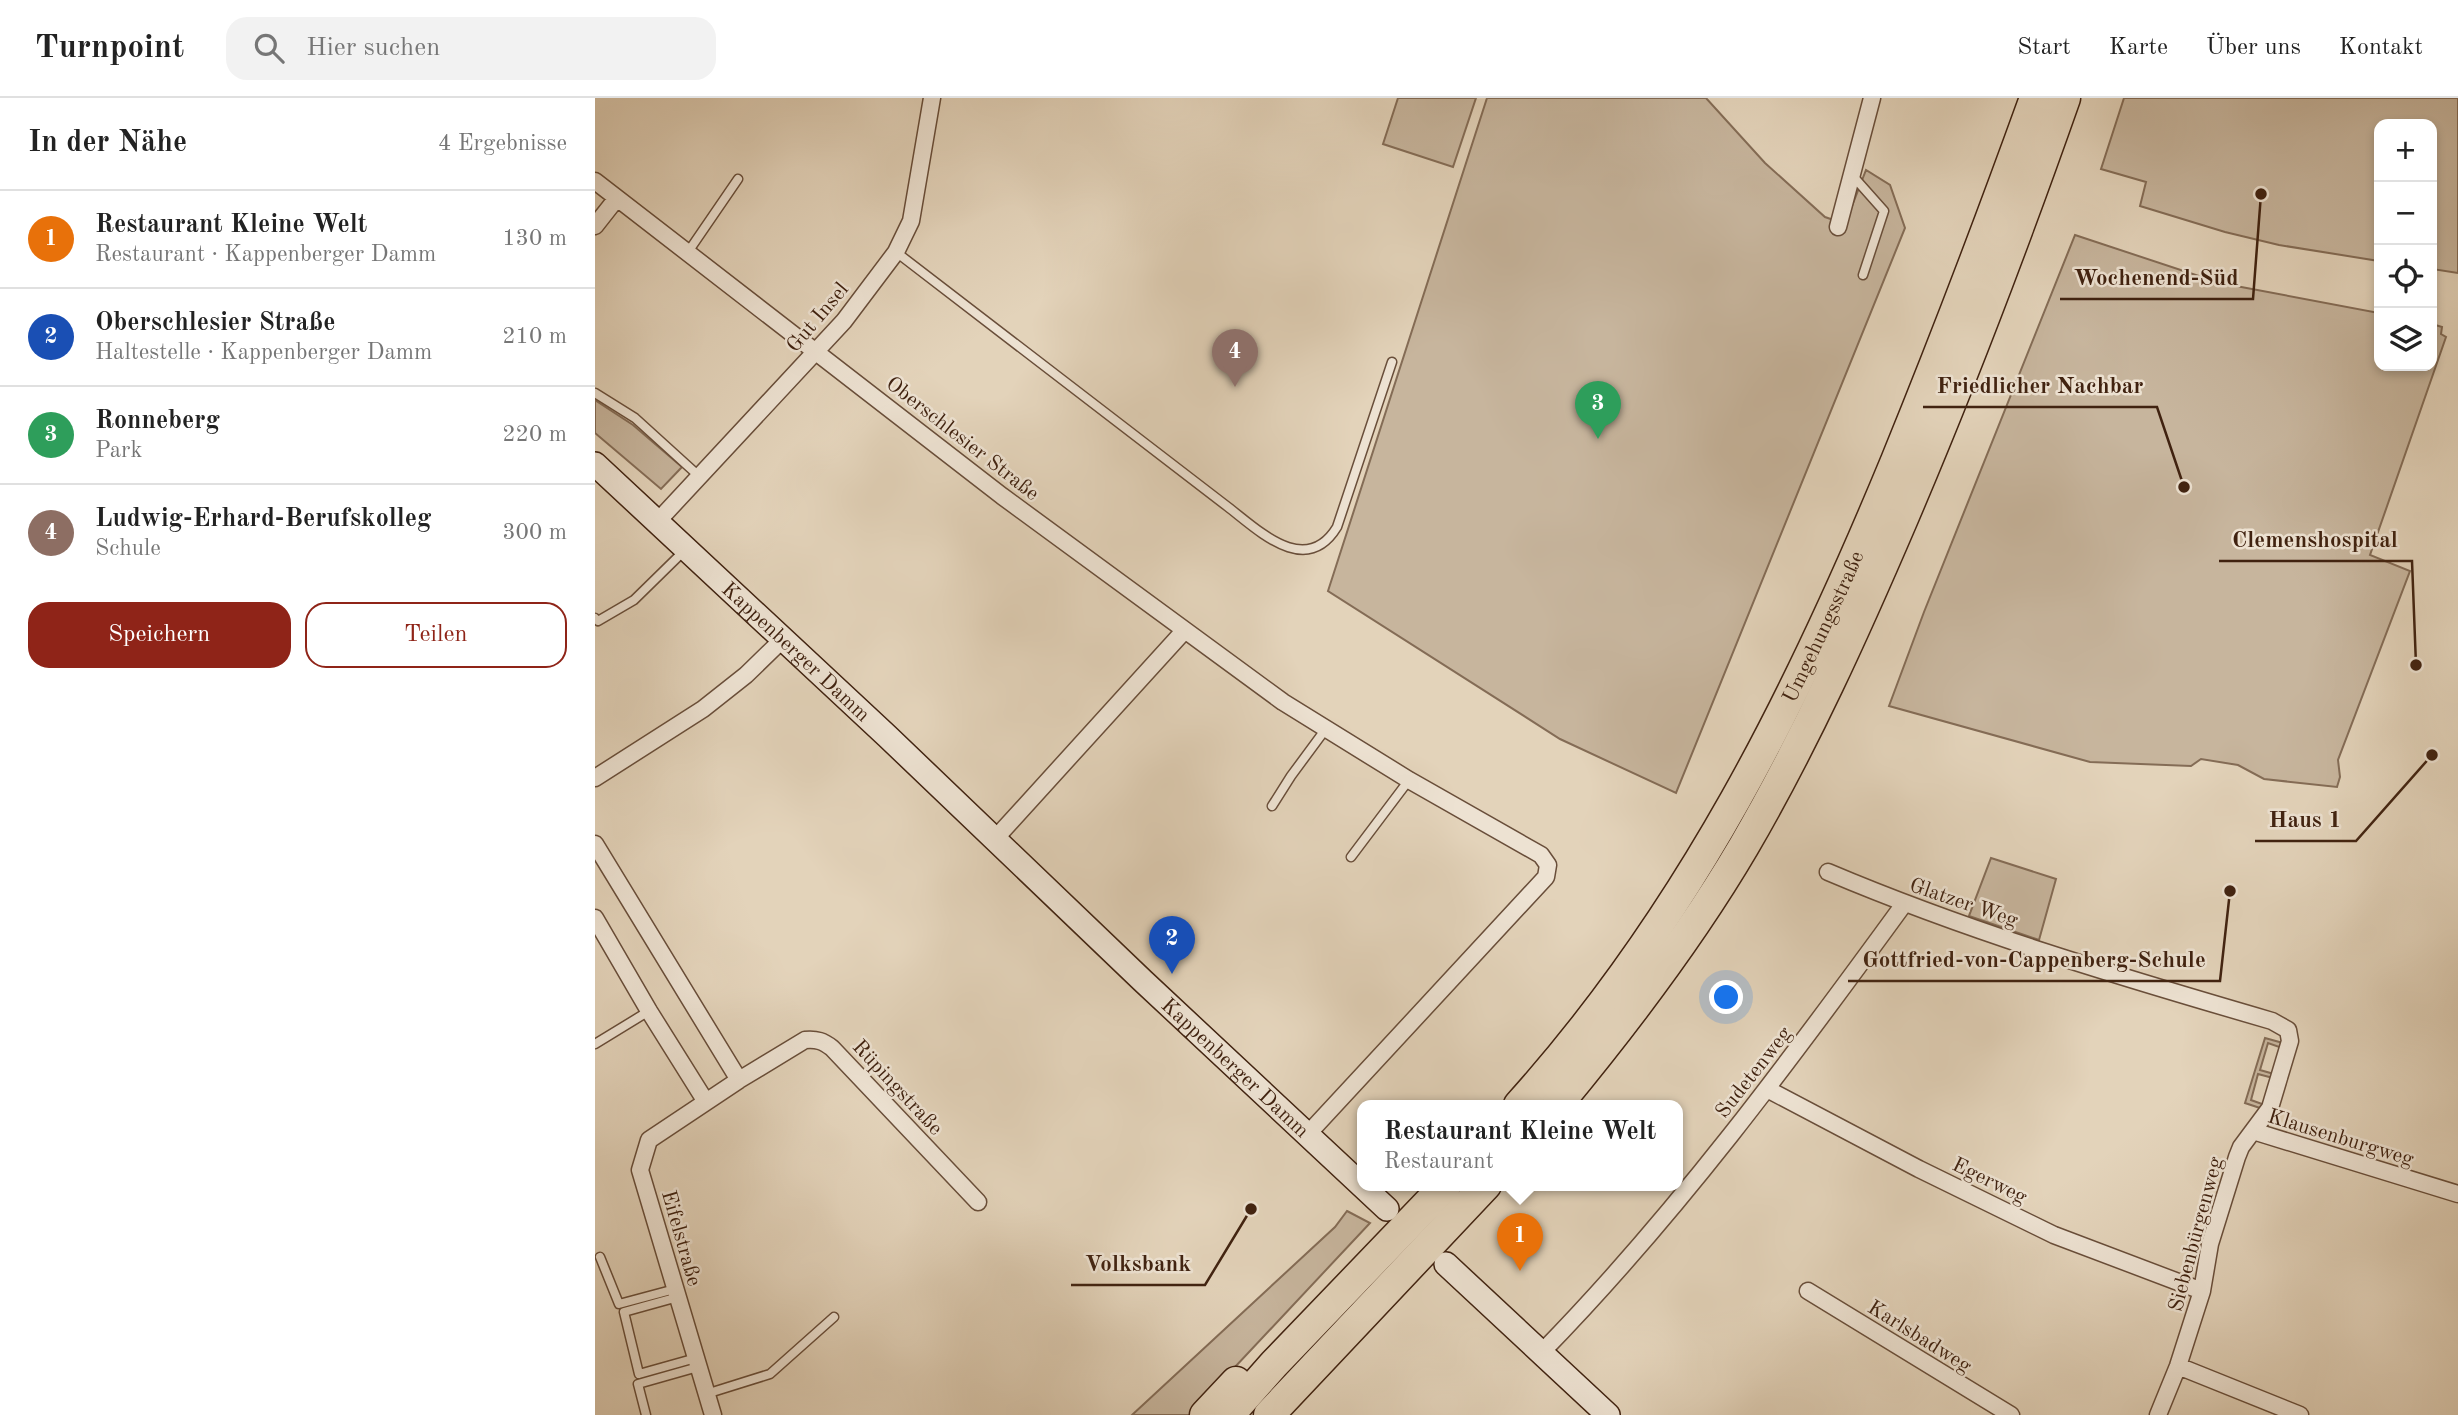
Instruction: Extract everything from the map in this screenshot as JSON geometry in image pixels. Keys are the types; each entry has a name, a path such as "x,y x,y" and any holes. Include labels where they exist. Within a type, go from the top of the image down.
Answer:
{"highway":[{"name":"Umgehungsstraße","path":"1523,1100 1579,1033 1658,925 1722,825 1774,731 1844,583 1917,410 1976,260 2035,98"},
{"name":"Umgehungsstraße","path":"1561,1100 1644,996 1697,919 1743,848 1814,715 1872,591 1931,453 1987,312 2065,98"},
{"path":"1229,1415 1440,1191"},
{"path":"1269,1415 1480,1191"},
{"path":"1293,1415 1389,1289"},
{"path":"1205,1415 1264,1354 1301,1336"}],"main road":[{"name":"Kappenberger Damm","path":"595,464 887,736 1357,1182"},
{"name":"Kappenberger Damm","path":"1367,1191 1387,1209"},
{"path":"1446,1264 1608,1415"}],"street":[{"name":"Gut Insel","path":"657,522 817,352 896,252 911,221 932,98"},
{"path":"1838,227 1872,98"},
{"name":"Oberschlesier Straße","path":"595,181 1002,496 1184,631 1325,730 1541,855 1548,865 1546,877 1306,1136"},
{"path":"595,226 617,198"},
{"path":"994,840 1184,631"},
{"path":"595,778 703,709 746,675 782,640"},
{"path":"595,844 739,1080"},
{"name":"Glatzer Weg","path":"1828,872 1904,904 2087,967 2271,1021 2288,1030"},
{"name":"Sudetenweg","path":"1542,1352 1668,1212 1767,1088 1904,904"},
{"path":"595,918 706,1102"},
{"name":"Siebenbürgenweg","path":"2158,1415 2178,1366 2202,1291 2210,1244 2241,1147 2270,1108 2290,1041 2288,1030"},
{"name":"Rüpingstraße","path":"706,1102 805,1040 824,1042 978,1202"},
{"name":"Egerweg","path":"1767,1088 2054,1235 2202,1291"},
{"name":"Eifelstraße","path":"706,1102 649,1140 640,1170 713,1415"},
{"name":"Klausenburgweg","path":"2253,1131 2458,1194"},
{"name":"Karlsbadweg","path":"1808,1291 2011,1415"},
{"path":"2178,1366 2300,1415"}],"lane":[{"path":"1852,175 1884,211 1863,275"},
{"path":"688,252 738,179"},
{"path":"896,252 1207,492 1274,542 1291,549 1319,545 1326,541 1337,527 1392,362"},
{"path":"595,393 635,418 700,477"},
{"path":"595,618 598,621 634,600 685,549"},
{"path":"1272,806 1325,730"},
{"path":"1351,858 1409,780"},
{"path":"595,1044 649,1011"},
{"path":"600,1257 619,1304 676,1293"},
{"path":"676,1293 624,1312 639,1374 697,1363"},
{"path":"706,1394 770,1374 834,1317"},
{"path":"646,1415 638,1384 697,1363"}],"shaded area":[{"path":"1398,98 1476,98 1453,167 1383,144"},
{"path":"1487,98 1706,98 1765,163 1825,217 1845,224 1866,170 1890,185 1905,228 1676,793 1560,739 1328,591"},
{"path":"2124,98 2458,98 2458,273 2437,270 2437,119 2374,119 2374,260 2279,245 2140,206 2146,182 2101,169"},
{"path":"2075,235 2220,283 2374,312 2374,371 2434,371 2370,555 2410,571 2338,760 2340,777 2337,787 2264,779 2238,765 2201,759 2191,766 2090,762 1889,706"},
{"path":"2437,326 2442,327 2441,334 2446,337 2437,363"},
{"path":"595,400 633,425 682,467 661,489 595,433"},
{"path":"1991,858 2056,879 2039,940 1969,916"},
{"path":"2265,1038 2283,1043 2282,1048 2268,1043 2260,1070 2274,1074 2273,1078 2258,1074 2251,1100 2265,1105 2263,1109 2245,1103"},
{"path":"1347,1211 1370,1223 1190,1415 1132,1415 1335,1227"}],"place":[{"name":"Wochenend-Süd","path":"2261,194"},
{"name":"Ludwig-Erhard-Berufskolleg","path":"1235,387"},
{"name":"Ronneberg","path":"1598,439"},
{"name":"Friedlicher Nachbar","path":"2184,487"},
{"name":"Clemenshospital","path":"2416,665"},
{"name":"Haus 1","path":"2432,755"},
{"name":"Gottfried-von-Cappenberg-Schule","path":"2230,891"},
{"name":"Oberschlesier Straße","path":"1172,974"},
{"name":"Volksbank","path":"1251,1209"},
{"name":"Restaurant Kleine Welt","path":"1520,1271"}]}
